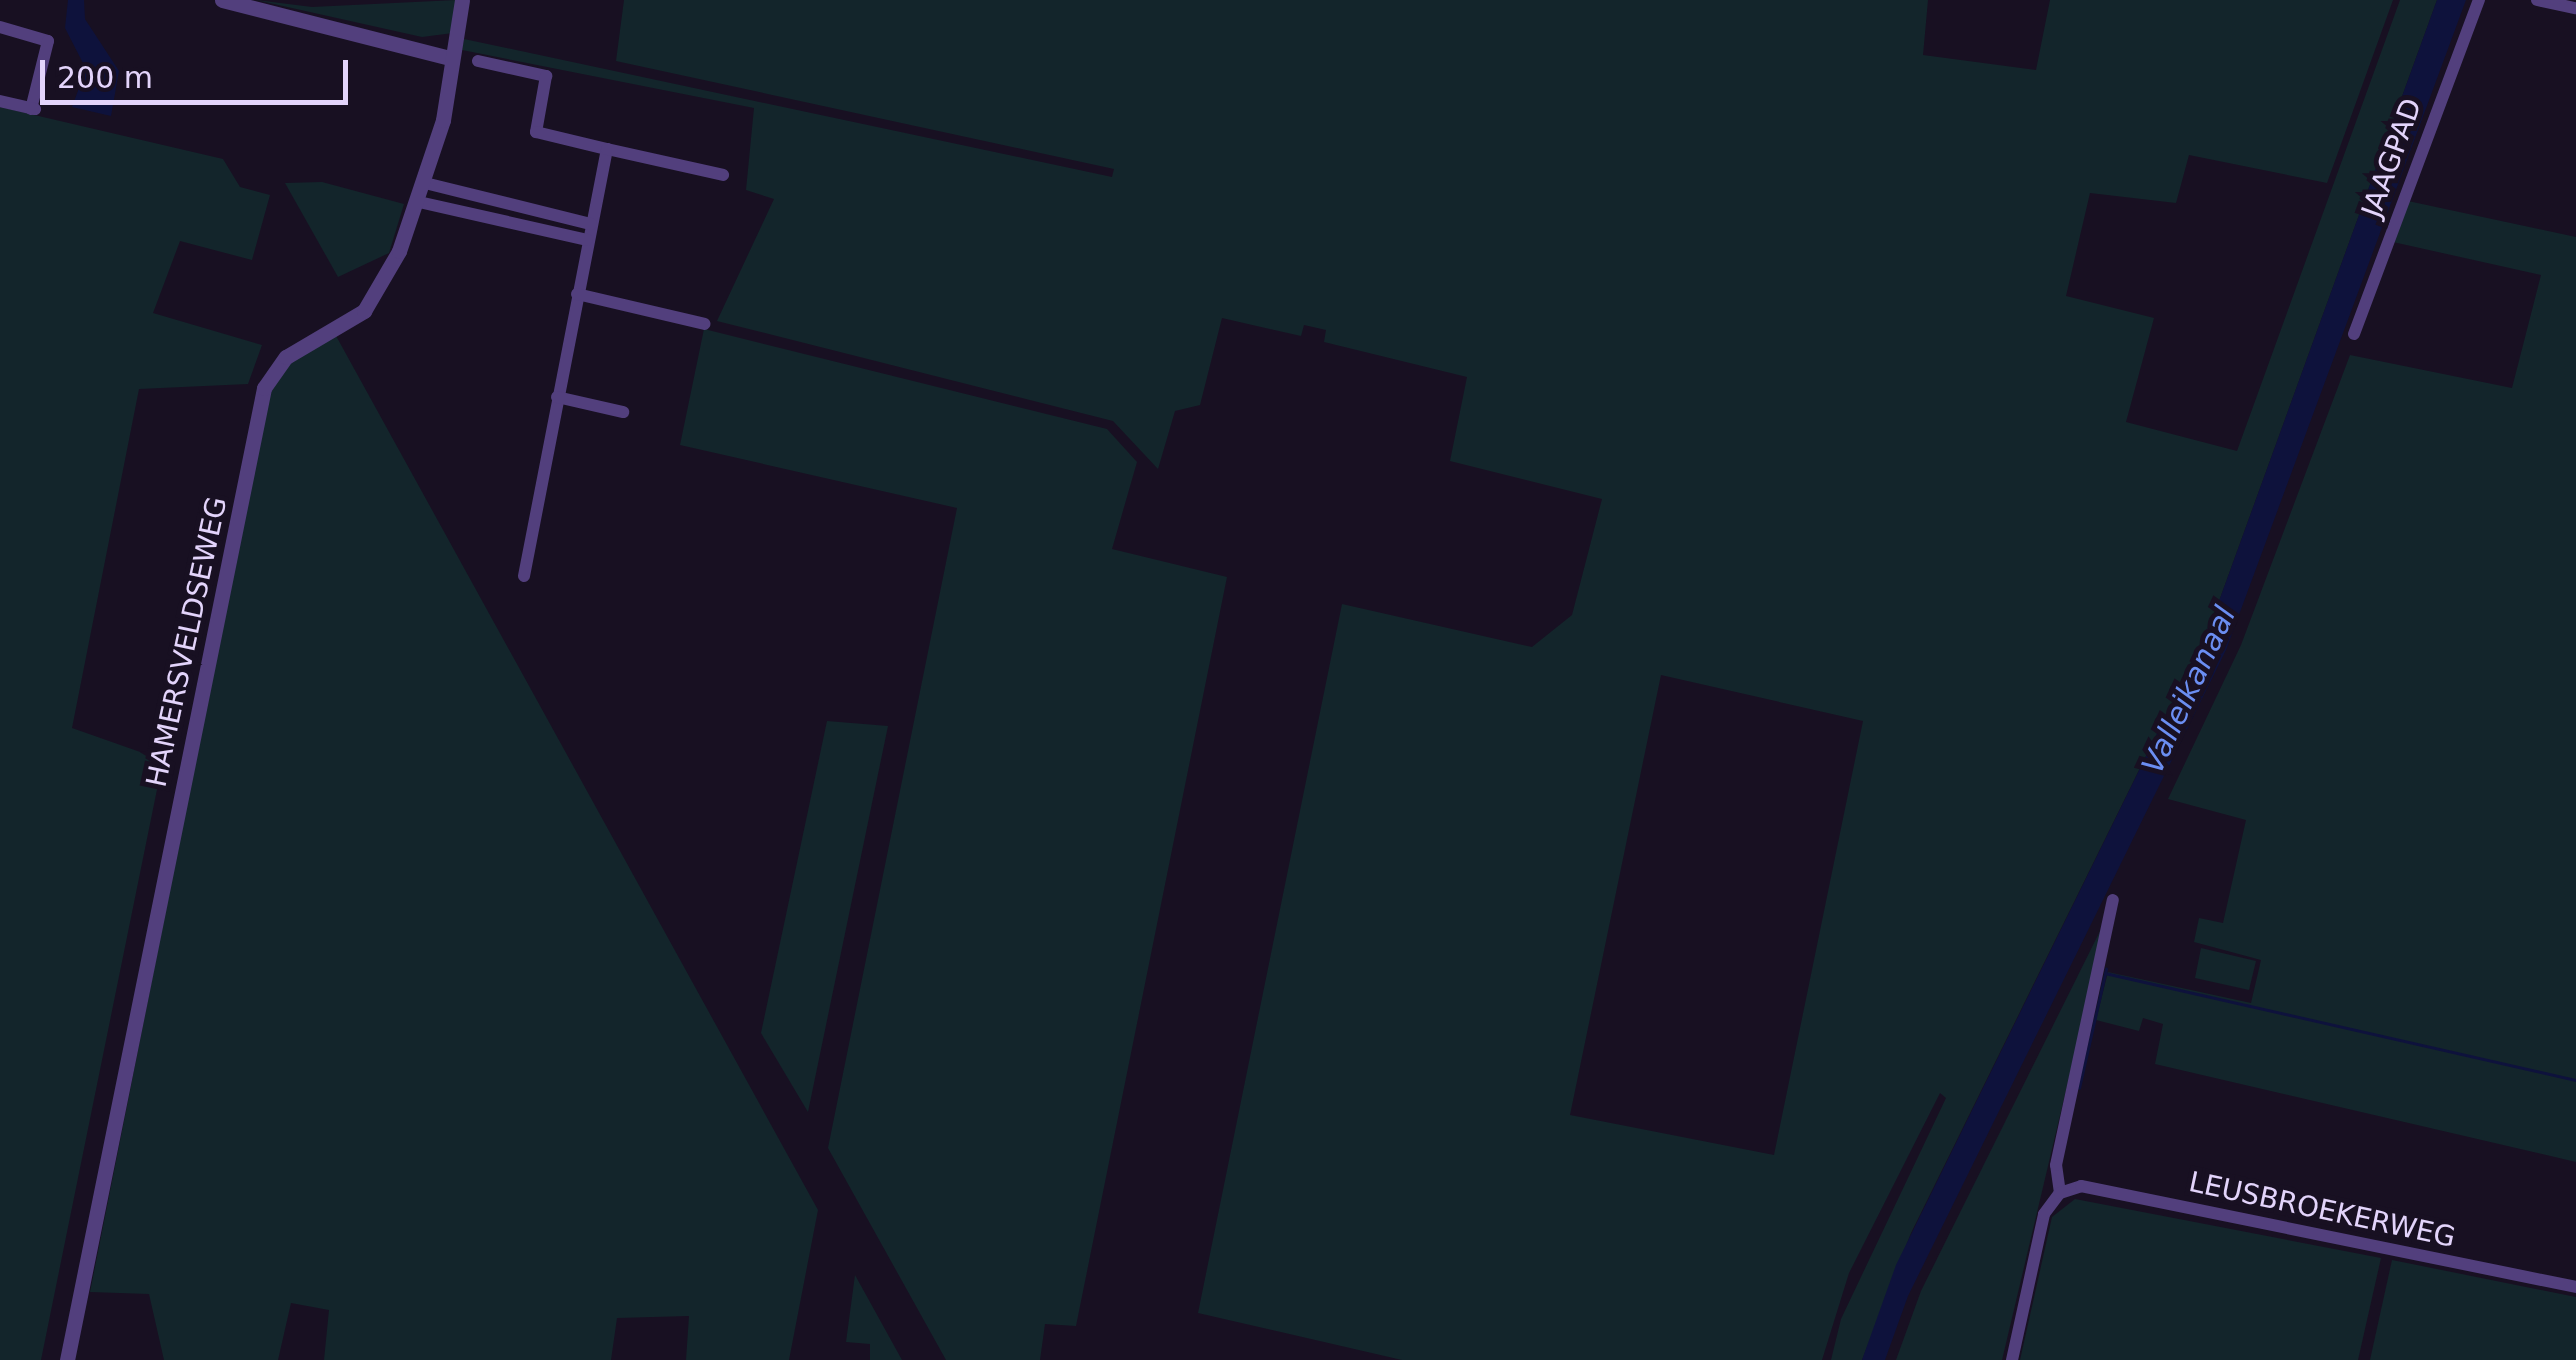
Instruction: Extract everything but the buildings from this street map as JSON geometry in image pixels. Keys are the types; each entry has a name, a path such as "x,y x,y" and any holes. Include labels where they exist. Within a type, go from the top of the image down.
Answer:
{"street":[{"path":"222,0 448,58"},
{"name":"HAMERSVELDSEWEG","path":"68,1360 264,388 286,357 364,311 425,183 462,0"},
{"name":"JAAGPAD","path":"2354,334 2479,0"},
{"path":"2537,0 2576,8"},
{"path":"0,28 48,40 33,109 0,101"},
{"path":"478,61 546,76 536,132 723,175"},
{"path":"524,576 608,149"},
{"path":"425,183 591,224"},
{"path":"419,202 588,240"},
{"path":"578,294 705,324"},
{"path":"556,398 623,412"},
{"path":"2012,1360 2044,1214 2060,1193 2056,1165 2112,903"},
{"name":"LEUSBROEKERWEG","path":"2060,1193 2087,1187 2576,1287"}],"shaded area":[{"path":"256,0 312,7 456,0 453,33 422,37"},
{"path":"624,0 1928,0 1923,55 2036,70 2050,0 2393,0 2327,183 2189,155 2176,203 2090,193 2066,296 2154,318 2126,422 2237,451 2400,0 2437,0 2210,626 1911,1233 1862,1360 1831,1360 1841,1319 1946,1098 1940,1093 1849,1273 1822,1360 1402,1360 1198,1313 1342,604 1532,647 1572,615 1602,499 1450,461 1467,377 1324,342 1326,330 1304,325 1301,336 1222,318 1200,405 1175,411 1158,469 1113,421 717,321 774,199 746,190 754,108 462,50 464,39 1112,177 1114,169 616,61","holes":["1661,675 1863,721 1774,1155 1570,1115"]},
{"path":"0,107 223,159 240,187 270,195 252,260 180,241 153,313 262,345 248,384 139,389 72,728 163,760 41,1360 0,1360"},
{"path":"322,182 404,204 389,253 338,277 285,183"},
{"path":"2408,201 2576,237 2576,1162 2155,1064 2163,1024 2143,1018 2139,1031 2096,1020 2108,972 2251,1003 2261,960 2194,942 2199,918 2223,923 2246,820 2168,799 2241,645 2350,355 2512,388 2541,275 2393,242"},
{"path":"704,329 1107,429 1137,462 1112,549 1227,577 1076,1326 1045,1324 1040,1360 946,1360 828,1148 957,508 680,445"},
{"path":"335,334 818,1210 789,1360 686,1360 689,1316 617,1318 611,1360 324,1360 329,1310 291,1303 278,1360 164,1360 149,1294 90,1292 270,386 295,357"},
{"path":"827,721 888,726 808,1112 761,1033"},
{"path":"2107,917 2002,1360 1896,1360 1921,1291"},
{"path":"2201,948 2256,961 2249,990 2195,978"},
{"path":"2075,1199 2381,1258 2358,1360 2020,1360 2052,1217"},
{"path":"2392,1260 2576,1297 2576,1360 2370,1360"},
{"path":"855,1275 902,1360 870,1360 870,1344 846,1342"}],"water":[{"path":"68,0 84,0 85,19 119,71 111,116 72,107 86,69 65,28"},
{"name":"Valleikanaal","path":"2437,0 2466,0 2226,650 1908,1296 1885,1360 1862,1360 1896,1265 2210,626"}],"waterway":[{"path":"2079,1088 2106,969"},
{"path":"2105,973 2576,1080"}]}
